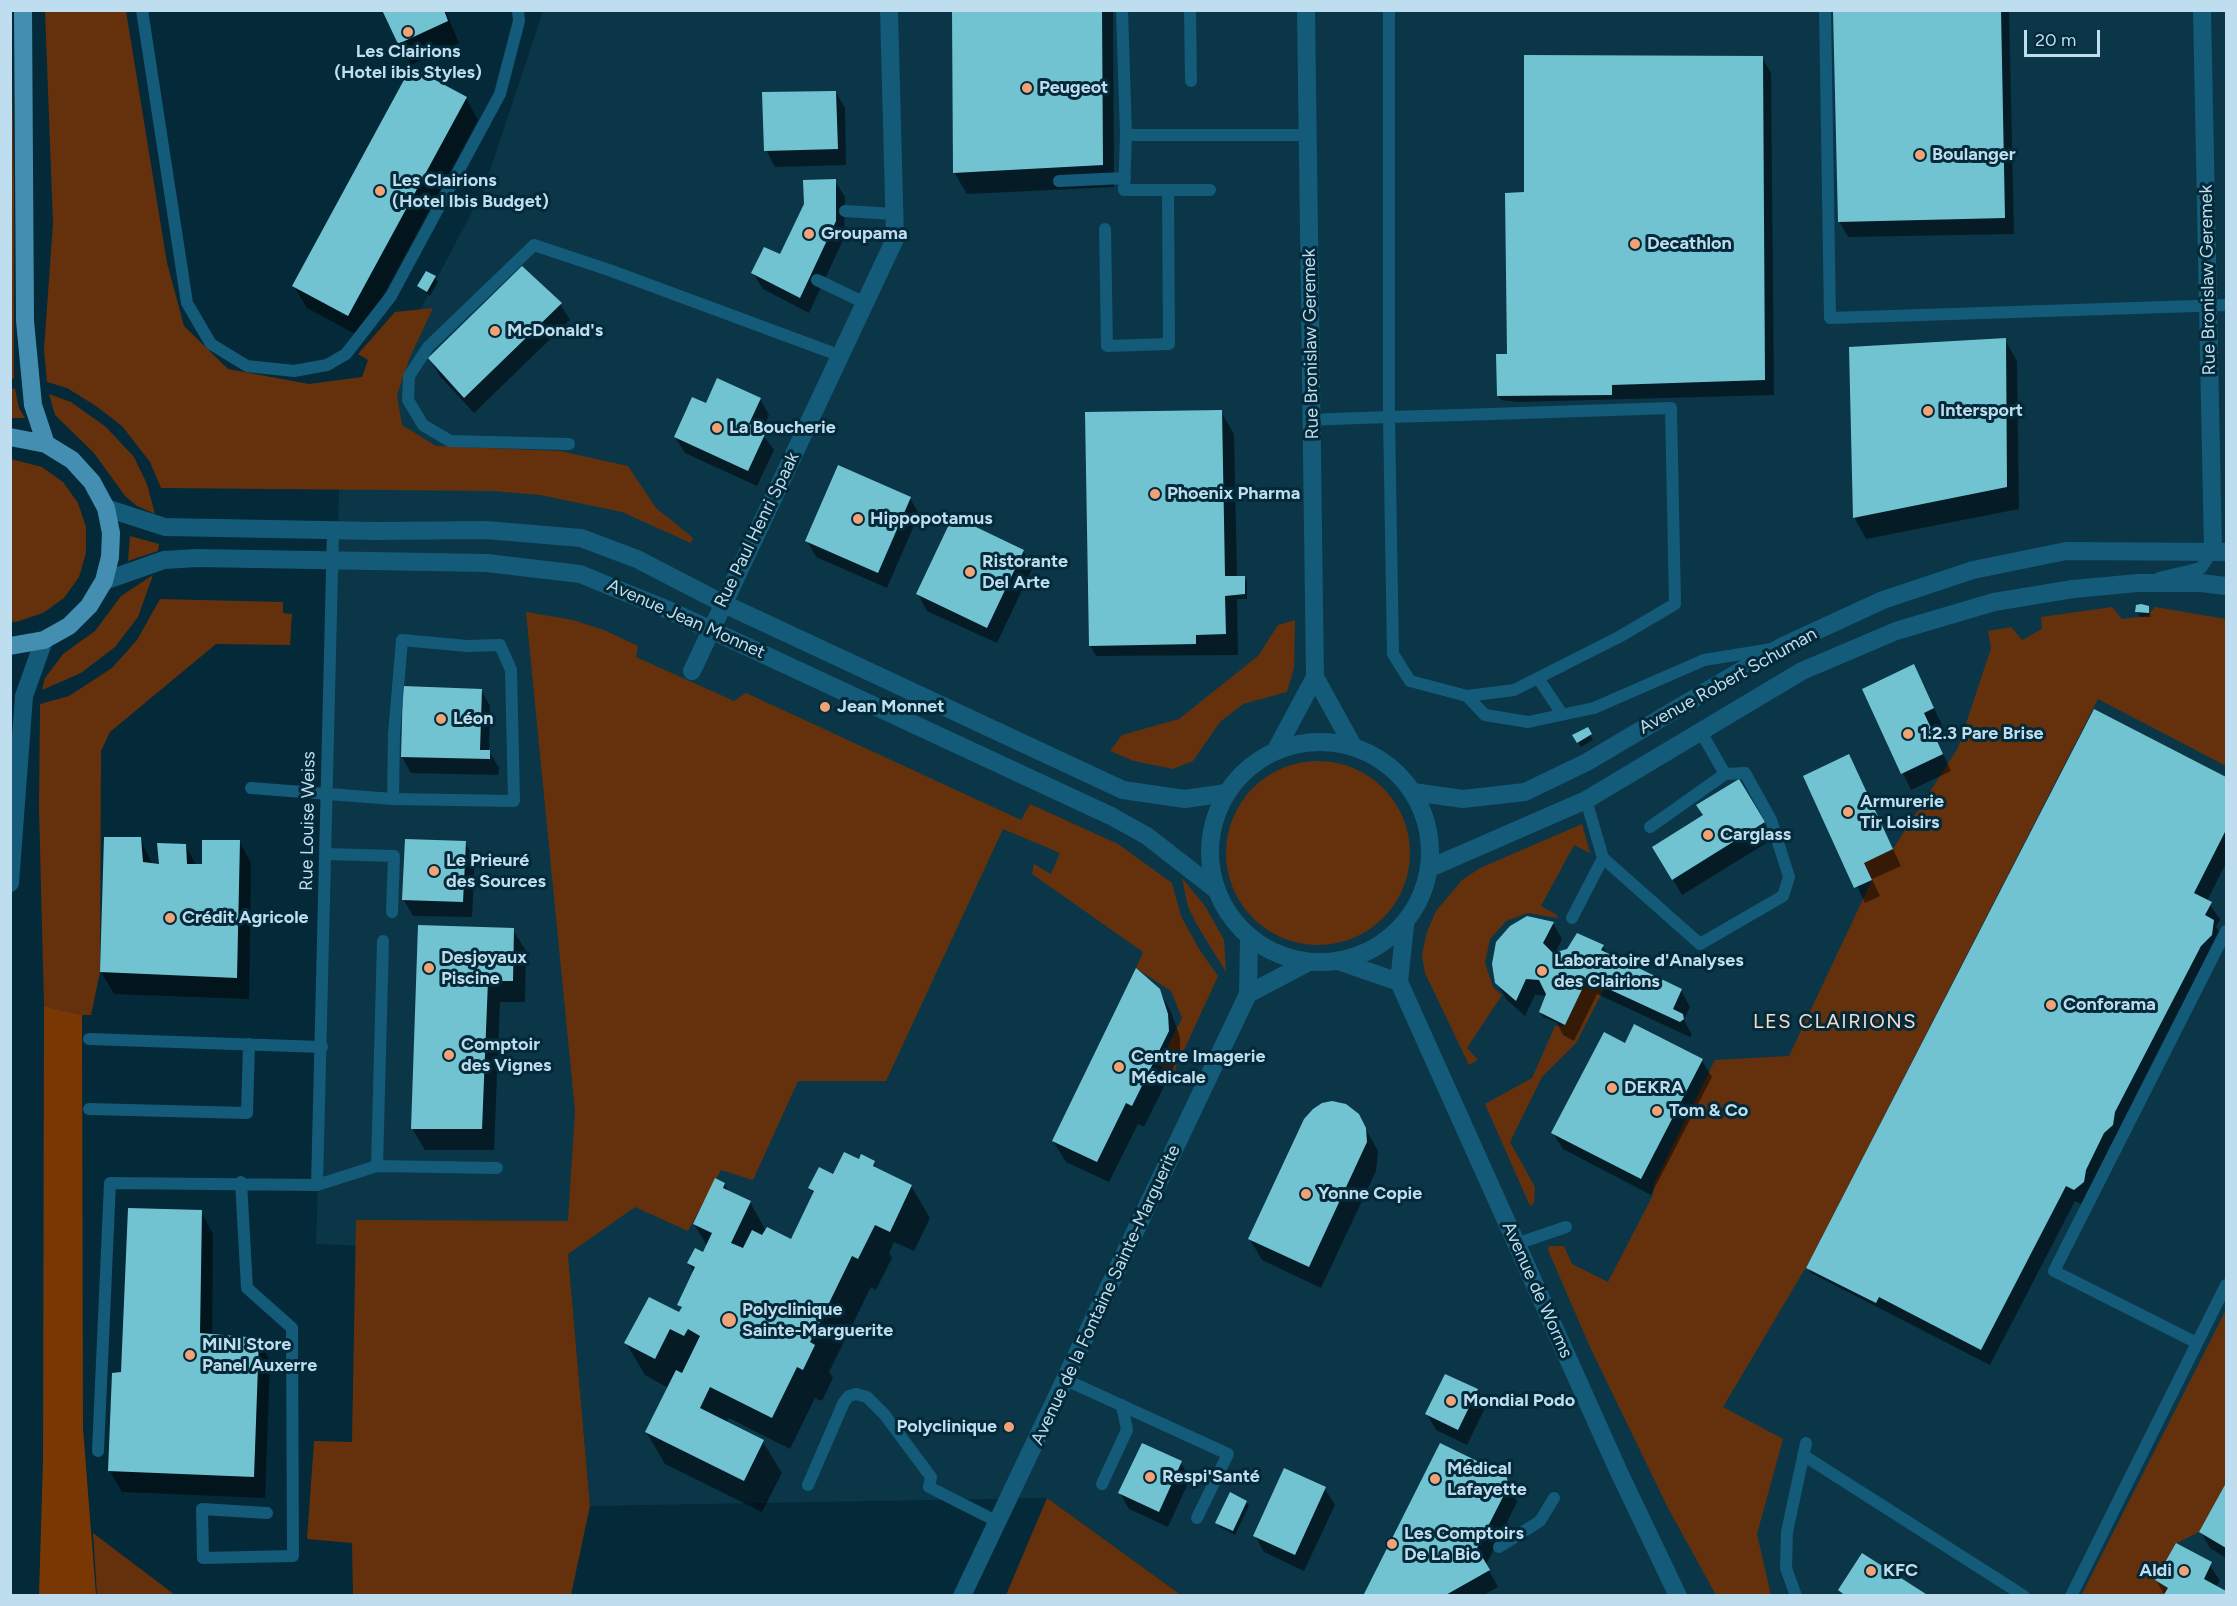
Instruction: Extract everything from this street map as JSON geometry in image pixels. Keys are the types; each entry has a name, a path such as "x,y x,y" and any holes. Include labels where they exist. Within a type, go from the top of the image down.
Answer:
{"main road":[{"path":"23,10 25,321 33,405 46,444"},
{"path":"10,437 46,444 72,460 92,482 106,508 111,532 110,557 104,581 89,606 69,626 44,640 10,646"}],"street":[{"name":"Rue Paul Henri Spaak","path":"692,671 709,628 841,357 895,239 889,10"},
{"name":"Rue Bronislaw Geremek","path":"1306,10 1315,676 1353,746"},
{"name":"Rue Bronislaw Geremek","path":"2202,10 2217,305 2220,551"},
{"name":"Avenue Jean Monnet","path":"106,508 165,527 333,531 486,530 581,538 637,559 722,603 1123,790 1185,799 1226,793"},
{"name":"Avenue Robert Schuman","path":"1413,792 1463,799 1526,792 1587,762 1781,647 1882,600 1973,570 2066,551 2220,551"},
{"name":"Avenue Jean Monnet","path":"104,581 164,560 487,563 580,574 620,588 709,628 1111,816 1147,836 1215,889"},
{"name":"Avenue Robert Schuman","path":"1430,868 1586,800 1802,671 1896,631 1994,602 2073,589 2138,583 2201,583 2226,586"},
{"path":"10,884 24,696 44,640"},
{"name":"Rue Bronislaw Geremek","path":"1278,748 1315,676"},
{"path":"1315,741 1353,746 1394,770 1413,792 1425,816 1429,833 1430,868 1422,898 1405,925 1376,949 1341,962 1307,963 1249,938 1228,916 1215,889 1209,856 1213,824 1226,793 1249,767 1278,748 1315,741"},
{"path":"1341,962 1399,982 1405,925"},
{"name":"Avenue de la Fontaine Sainte-Marguerite","path":"962,1596 1248,994 1249,938"},
{"path":"1248,994 1307,963"},
{"name":"Avenue de Worms","path":"1399,982 1516,1244 1678,1596"}],"lane":[{"path":"142,10 187,303 211,344 247,366 294,371 327,365 346,354 391,296 500,94 519,21 518,10"},
{"path":"1122,10 1126,135 1124,190 1210,190"},
{"path":"1190,10 1191,81"},
{"path":"1312,420 1389,417 1671,408 1675,604 1619,638 1514,690 1467,696 1410,681 1394,654 1389,417 1389,10"},
{"path":"1825,10 1830,318 2217,305"},
{"path":"1126,135 1307,135"},
{"path":"1059,181 1125,178"},
{"path":"1105,229 1107,346 1170,344 1168,190"},
{"path":"845,211 894,214"},
{"path":"569,444 450,441 423,425 408,400 409,376 428,347 534,245 627,277 841,357"},
{"path":"817,280 865,303"},
{"name":"Rue Louise Weiss","path":"317,1185 333,531"},
{"path":"2138,583 2201,568 2220,551"},
{"path":"251,788 327,792 393,799 514,801 511,670 500,645 467,646 402,640 394,734 393,799"},
{"path":"1467,696 1485,714 1528,722 1594,708 1704,660 1781,647"},
{"path":"1538,678 1562,714"},
{"path":"1701,732 1725,774"},
{"path":"1586,800 1603,858 1700,944 1783,896 1789,877 1771,820 1745,773 1725,774 1650,827"},
{"path":"326,854 394,856 392,912"},
{"path":"1572,918 1603,858"},
{"path":"2197,1343 2054,1271 2226,931"},
{"path":"376,1166 383,941"},
{"path":"89,1039 322,1047"},
{"path":"89,1109 247,1113 249,1044"},
{"path":"98,1451 110,1183 241,1182 317,1185 376,1166 497,1168"},
{"path":"241,1182 247,1288 292,1328 293,1556 203,1558 202,1509 267,1513"},
{"path":"1516,1244 1566,1227"},
{"path":"2071,1596 2226,1285"},
{"path":"1066,1380 1228,1454 1197,1518"},
{"path":"808,1485 844,1402 849,1396 856,1394 867,1397 884,1414 931,1477 929,1487 998,1522"},
{"path":"1102,1484 1127,1430 1122,1405"},
{"path":"1796,1596 1786,1568 1787,1532 1806,1443"},
{"path":"1803,1455 2024,1596"},
{"path":"1499,1547 1540,1521 1554,1498"}],"shaded area":[{"path":"11,11 14,186 14,379 10,378"},
{"path":"45,11 126,11 167,263 184,326 228,369 309,384 362,377 368,360 358,354 395,312 433,308 410,357 397,395 402,425 436,446 560,451 628,466 656,508 693,538 691,543 622,512 540,495 492,491 161,488 150,462 122,426 67,388 47,382 44,349 53,223"},
{"path":"543,11 2226,11 2226,1595 1181,1595 1047,1498 590,1506 568,1254 316,1244 340,462 483,191"},
{"path":"11,388 15,389 19,408 25,418 11,418"},
{"path":"49,394 71,402 106,427 134,457 147,484 155,514 137,506 125,496 94,453 55,415"},
{"path":"11,459 42,467 63,482 78,503 86,527 86,553 79,577 64,598 43,613 16,622 10,621"},
{"path":"130,536 159,544 158,551 128,561"},
{"path":"153,575 138,617 115,647 81,673 42,690 45,678 63,654 95,631 121,596"},
{"path":"160,599 283,602 283,613 292,614 290,645 216,644 110,732 101,751 100,972 91,1015 82,1015 44,1006 39,808 40,704 69,696 112,668 137,640"},
{"path":"2112,607 2122,619 2147,616 2155,607 2226,619 2226,766 2098,699 1809,1262 1723,1407 1783,1439 1757,1534 1771,1595 1716,1595 1668,1508 1590,1347 1548,1250 1549,1246 1564,1246 1572,1264 1608,1282 1653,1195 1654,1184 1715,1060 1789,1056 1872,880 1864,863 1893,849 1958,748 1991,648 1988,631 2011,627 2022,640 2042,629 2041,617"},
{"path":"526,612 573,620 604,630 638,646 636,657 734,701 746,693 1021,820 1030,804 1118,844 1172,883 1181,916 1199,949 1218,976 1173,1074 1159,1065 1182,1018 1171,991 1136,968 1143,952 1032,874 1034,864 1051,874 1060,853 1003,829 886,1081 798,1081 753,1180 721,1170 688,1231 635,1207 568,1254 590,1506 571,1595 353,1595 352,1543 307,1539 314,1441 352,1442 356,1220 568,1221 575,1111"},
{"path":"1295,620 1294,668 1287,692 1243,704 1220,722 1193,761 1173,769 1134,761 1110,751 1122,735 1179,719 1258,656 1278,625"},
{"path":"1318,761 1336,762 1353,768 1369,776 1383,788 1395,802 1403,818 1409,835 1409,871 1403,888 1395,904 1383,918 1369,930 1353,938 1336,944 1318,945 1300,944 1283,938 1267,930 1253,918 1241,904 1233,888 1227,871 1226,853 1227,835 1233,818 1241,802 1253,788 1267,776 1283,768 1300,762"},
{"path":"1582,824 1590,853 1574,845 1541,906 1557,915 1557,918 1528,913 1506,921 1490,939 1485,963 1493,987 1502,995 1467,1048 1478,1060 1469,1065 1425,973 1422,955 1427,932 1436,911 1462,880 1480,868"},
{"path":"1182,878 1205,906 1224,940 1226,972 1188,907"},
{"path":"1586,981 1604,989 1576,1043 1542,1077 1510,1142 1535,1187 1534,1203 1530,1206 1485,1104 1532,1078 1555,1026 1565,1025"},
{"path":"44,1006 82,1015 83,1428 96,1595 39,1595 43,1460"},
{"path":"2226,1310 2226,1483 2199,1532 2175,1544 2155,1580 2168,1588 2163,1595 2081,1596"},
{"path":"1047,1498 1181,1595 1006,1595"},
{"path":"93,1533 175,1595 97,1595"}],"building":[{"name":"Les Clairions (Hotel ibis Styles)","path":"382,10 444,10 448,21 398,44"},
{"name":"Peugeot","path":"952,10 1102,10 1103,165 953,173"},
{"name":"Boulanger","path":"1833,10 2001,10 2005,218 1838,222"},
{"name":"Decathlon","path":"1524,55 1763,56 1765,380 1612,385 1612,395 1497,396 1496,354 1507,354 1505,193 1524,192"},
{"name":"Les Clairions (Hotel Ibis Budget)","path":"411,67 467,97 348,316 292,286"},
{"path":"836,91 838,149 764,151 762,92"},
{"name":"Groupama","path":"836,179 836,221 800,298 751,273 764,247 780,254 804,204 803,180"},
{"name":"McDonald's","path":"522,266 562,303 464,398 428,358"},
{"path":"426,271 436,276 427,292 417,286"},
{"name":"Intersport","path":"2006,338 2007,487 1853,518 1849,347"},
{"name":"La Boucherie","path":"717,378 761,398 749,424 766,432 748,471 674,437 692,397 706,403"},
{"name":"Phoenix Pharma","path":"1222,410 1225,576 1245,576 1245,594 1225,596 1226,634 1196,635 1196,644 1089,646 1085,412"},
{"name":"Hippopotamus","path":"838,465 911,497 878,573 805,541"},
{"name":"Ristorante Del Arte","path":"953,516 1024,550 987,628 916,594"},
{"path":"2136,605 2149,606 2149,613 2135,612"},
{"name":"1.2.3 Pare Brise","path":"1914,664 1934,708 1924,713 1943,754 1901,774 1862,689"},
{"name":"Léon","path":"403,686 482,689 480,750 490,750 490,759 401,757"},
{"name":"Conforama","path":"2094,709 2226,777 2226,830 2194,893 2212,902 2205,915 2214,920 2212,935 2201,946 2115,1112 2113,1125 2104,1133 2086,1170 2084,1182 2074,1190 2066,1186 1981,1350 1879,1297 1876,1303 1806,1268"},
{"path":"1588,727 1592,734 1577,743 1572,735"},
{"name":"Armurerie Tir Loisirs","path":"1849,754 1893,849 1864,863 1872,880 1854,888 1803,776"},
{"name":"Carglass","path":"1739,779 1765,822 1672,880 1652,847 1703,815 1696,805"},
{"name":"Crédit Agricole","path":"104,837 141,837 143,862 159,864 157,843 186,844 187,864 202,864 202,840 240,840 237,978 100,972"},
{"name":"Le Prieuré des Sources","path":"405,839 466,841 463,902 402,900"},
{"name":"Laboratoire d'Analyses des Clairions","path":"1527,916 1554,922 1543,943 1553,953 1567,949 1577,933 1604,945 1601,950 1682,989 1673,1009 1683,1014 1684,1019 1680,1022 1587,979 1565,1025 1539,1012 1546,994 1539,980 1526,979 1516,1001 1495,983 1492,964 1496,942 1510,926"},
{"name":"Comptoir des Vignes","path":"418,925 514,928 513,981 488,981 482,1129 411,1129"},
{"name":"Centre Imagerie Médicale","path":"1136,968 1160,989 1168,1014 1169,1031 1132,1106 1126,1103 1097,1162 1052,1141"},
{"name":"DEKRA","path":"1634,1024 1703,1059 1641,1179 1551,1133 1604,1032 1625,1043"},
{"name":"Yonne Copie","path":"1332,1101 1346,1104 1359,1114 1366,1128 1367,1142 1309,1267 1248,1239 1304,1119 1322,1103"},
{"name":"Polyclinique Sainte-Marguerite","path":"844,1152 859,1159 861,1154 875,1161 873,1166 912,1185 890,1232 875,1225 858,1259 852,1256 810,1342 815,1345 803,1370 797,1367 772,1418 710,1387 700,1408 764,1440 744,1481 645,1432 676,1370 682,1373 700,1336 688,1329 684,1336 670,1329 655,1359 624,1343 649,1297 679,1312 682,1307 677,1305 695,1267 687,1263 695,1248 703,1252 712,1233 693,1224 715,1178 725,1183 723,1188 751,1201 731,1243 743,1248 752,1230 762,1235 767,1227 791,1239 814,1191 808,1188 819,1167 833,1174"},
{"name":"MINI Store Panel Auxerre","path":"128,1208 202,1210 200,1333 259,1338 254,1477 108,1471 112,1373 121,1372"},
{"name":"Mondial Podo","path":"1445,1374 1478,1389 1458,1430 1425,1414"},
{"name":"Respi'Santé","path":"1142,1443 1182,1461 1159,1512 1118,1493"},
{"path":"1440,1443 1506,1475 1509,1485 1477,1548 1490,1570 1444,1596 1363,1596"},
{"path":"1284,1468 1326,1487 1295,1555 1253,1536"},
{"path":"2226,1483 2226,1548 2199,1532"},
{"path":"1230,1492 1247,1501 1233,1531 1215,1523"},
{"name":"Aldi","path":"2176,1543 2212,1562 2204,1579 2226,1591 2226,1596 2163,1596 2168,1588 2155,1580"},
{"name":"KFC","path":"1862,1553 1929,1596 1846,1596 1838,1590"}],"place":[{"name":"Les Clairions (Hotel ibis Styles)","path":"408,32"},
{"name":"Peugeot","path":"1027,88"},
{"name":"Boulanger","path":"1920,155"},
{"name":"Les Clairions (Hotel Ibis Budget)","path":"380,191"},
{"name":"Groupama","path":"809,234"},
{"name":"Decathlon","path":"1635,244"},
{"name":"McDonald's","path":"495,331"},
{"name":"Intersport","path":"1928,411"},
{"name":"La Boucherie","path":"717,428"},
{"name":"Phoenix Pharma","path":"1155,494"},
{"name":"Hippopotamus","path":"858,519"},
{"name":"Ristorante Del Arte","path":"970,572"},
{"name":"Jean Monnet","path":"825,707"},
{"name":"Léon","path":"441,719"},
{"name":"1.2.3 Pare Brise","path":"1908,734"},
{"name":"Armurerie Tir Loisirs","path":"1848,812"},
{"name":"Carglass","path":"1708,835"},
{"name":"Le Prieuré des Sources","path":"434,871"},
{"name":"Crédit Agricole","path":"170,918"},
{"name":"Desjoyaux Piscine","path":"429,968"},
{"name":"Laboratoire d'Analyses des Clairions","path":"1542,971"},
{"name":"Conforama","path":"2051,1005"},
{"name":"Comptoir des Vignes","path":"449,1055"},
{"name":"Centre Imagerie Médicale","path":"1119,1067"},
{"name":"DEKRA","path":"1612,1088"},
{"name":"Tom & Co","path":"1657,1111"},
{"name":"Yonne Copie","path":"1306,1194"},
{"name":"Polyclinique Sainte-Marguerite","path":"729,1320"},
{"name":"MINI Store Panel Auxerre","path":"190,1355"},
{"name":"Mondial Podo","path":"1451,1401"},
{"name":"Polyclinique","path":"1009,1427"},
{"name":"Respi'Santé","path":"1150,1477"},
{"name":"Médical Lafayette","path":"1435,1479"},
{"name":"Les Comptoirs De La Bio","path":"1392,1544"},
{"name":"KFC","path":"1871,1571"},
{"name":"Aldi","path":"2184,1571"}],"district":[{"name":"LES CLAIRIONS","path":"1835,1022"}]}
